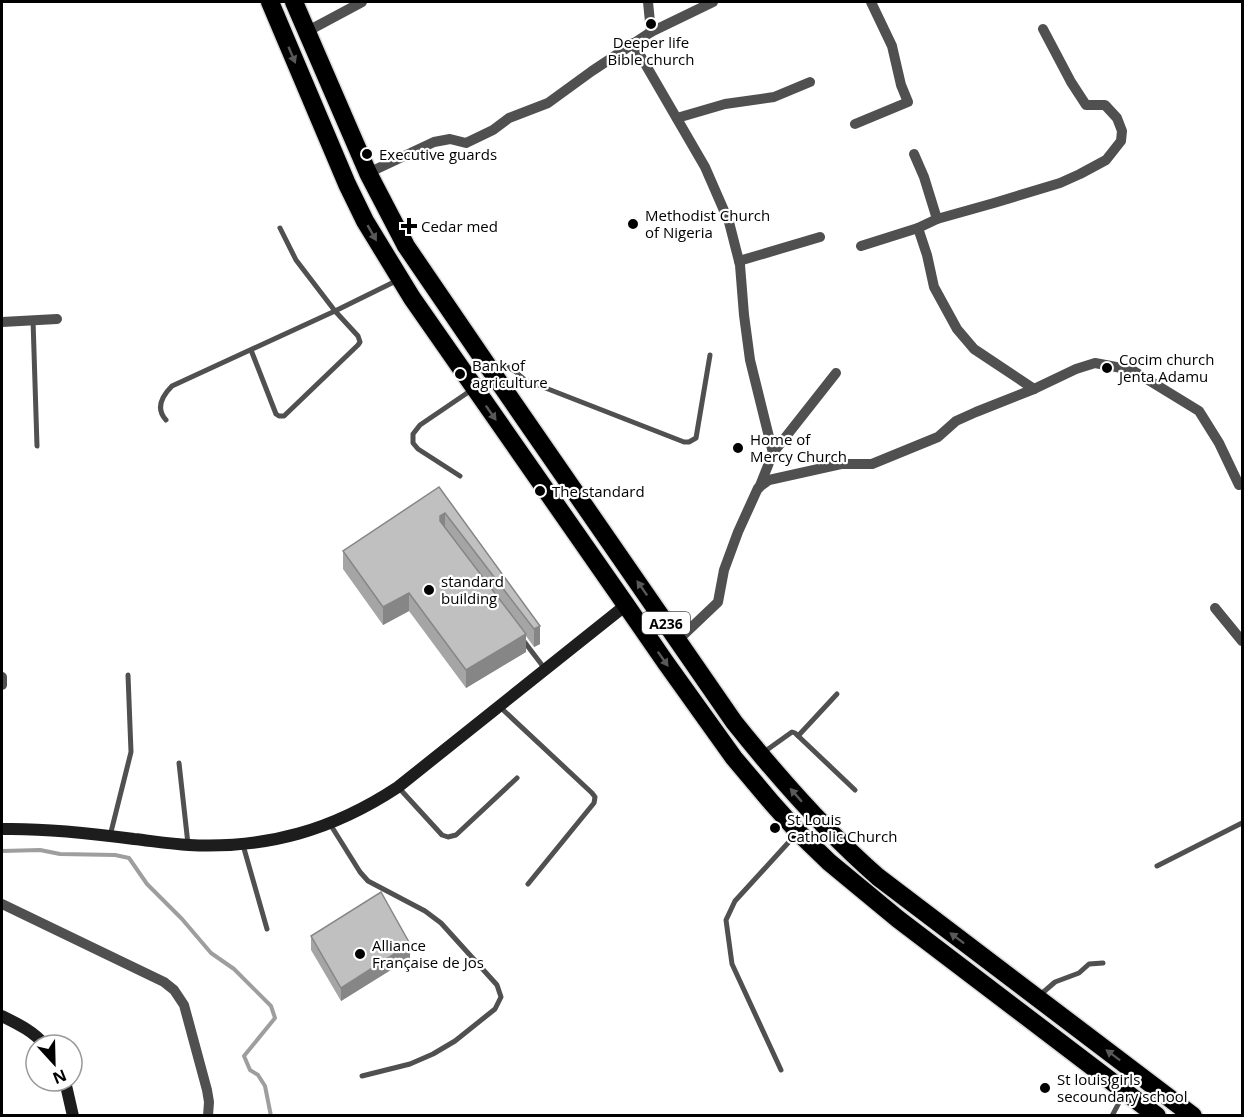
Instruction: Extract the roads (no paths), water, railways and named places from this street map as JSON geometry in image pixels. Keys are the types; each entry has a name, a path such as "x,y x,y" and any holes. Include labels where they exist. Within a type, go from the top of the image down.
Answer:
{"highway":[{"name":"A236","path":"270,2 347,184 386,257 474,389 735,758 772,804 829,862 898,919 1157,1116"},
{"name":"A236","path":"294,2 368,173 406,246 734,722 760,755 815,817 851,854 878,877 1193,1116"},
{"path":"386,257 406,246"},
{"path":"474,389 493,374"}],"street":[{"path":"306,32 349,5 362,2"},
{"path":"648,2 651,32"},
{"path":"368,173 434,142 450,139 466,143 493,130 509,118 548,104 633,43 713,2"},
{"path":"855,124 908,102 891,46 871,2"},
{"path":"861,246 918,228 937,219 1060,183 1106,159 1120,141 1122,131 1117,118 1105,105 1086,105 1043,29"},
{"path":"633,43 705,167 729,222 739,261 750,360 772,453"},
{"path":"677,118 725,104 774,97 810,82"},
{"path":"915,154 937,219"},
{"path":"918,228 934,287 957,329 974,349 1034,389"},
{"path":"739,261 820,237"},
{"path":"2,322 57,319"},
{"path":"759,488 769,480 841,464 872,464 938,437 956,422 1076,369 1095,363 1132,370 1199,411 1219,442 1239,485"},
{"path":"678,640 718,602 724,570 772,453 836,373"},
{"path":"2,829 30,828 67,831 189,845 262,842 330,824 372,804 398,787 626,605"},
{"path":"1215,608 1242,641"},
{"path":"2,677 2,685"},
{"path":"2,904 164,982 174,990 184,1005 207,1090 208,1116"},
{"path":"2,1016 24,1026 33,1033"},
{"path":"68,1093 73,1116"}],"lane":[{"path":"251,350 276,414 284,416 360,342 358,336 335,311 296,260 280,228"},
{"path":"166,420 160,410 160,405 164,395 172,386 400,279"},
{"path":"33,320 37,446"},
{"path":"493,374 508,367 525,380 689,442 696,438 710,355"},
{"path":"460,476 418,449 413,443 413,434 420,425 474,389"},
{"path":"517,632 545,669"},
{"path":"110,836 131,752 128,675"},
{"path":"798,736 837,694"},
{"path":"499,706 595,797 594,803 528,884"},
{"path":"760,755 792,732 855,790"},
{"path":"178,763 189,845"},
{"path":"398,787 442,835 448,837 456,835 517,778"},
{"path":"781,1070 732,963 726,920 735,901 798,832 815,817"},
{"path":"330,824 368,881 424,911 441,923 497,985 501,997 495,1009 455,1041 433,1054 410,1064 362,1076"},
{"path":"1157,866 1242,824"},
{"path":"243,844 267,929"},
{"path":"1036,998 1055,982 1079,973 1089,964 1103,963"},
{"path":"1112,1116 1126,1091"}],"waterway":[{"path":"2,851 40,850 60,854 115,855 129,858 147,884 182,919 211,953 234,969 271,1006 275,1018 244,1056 250,1070 258,1075 265,1086 271,1116"}],"place":[{"name":"Deeper life Bible church","path":"651,24"},
{"name":"Executive guards","path":"367,154"},
{"name":"Methodist Church of Nigeria","path":"633,224"},
{"name":"Cedar med","path":"409,226"},
{"name":"Cocim church Jenta Adamu","path":"1107,368"},
{"name":"Bank of agriculture","path":"460,374"},
{"name":"Home of Mercy Church","path":"738,448"},
{"name":"The standard","path":"540,491"},
{"name":"standard building","path":"429,590"},
{"name":"St Louis Catholic Church","path":"775,828"},
{"name":"Alliance Française de Jos","path":"360,954"},
{"name":"St louis girls secoundary school","path":"1045,1088"}]}
